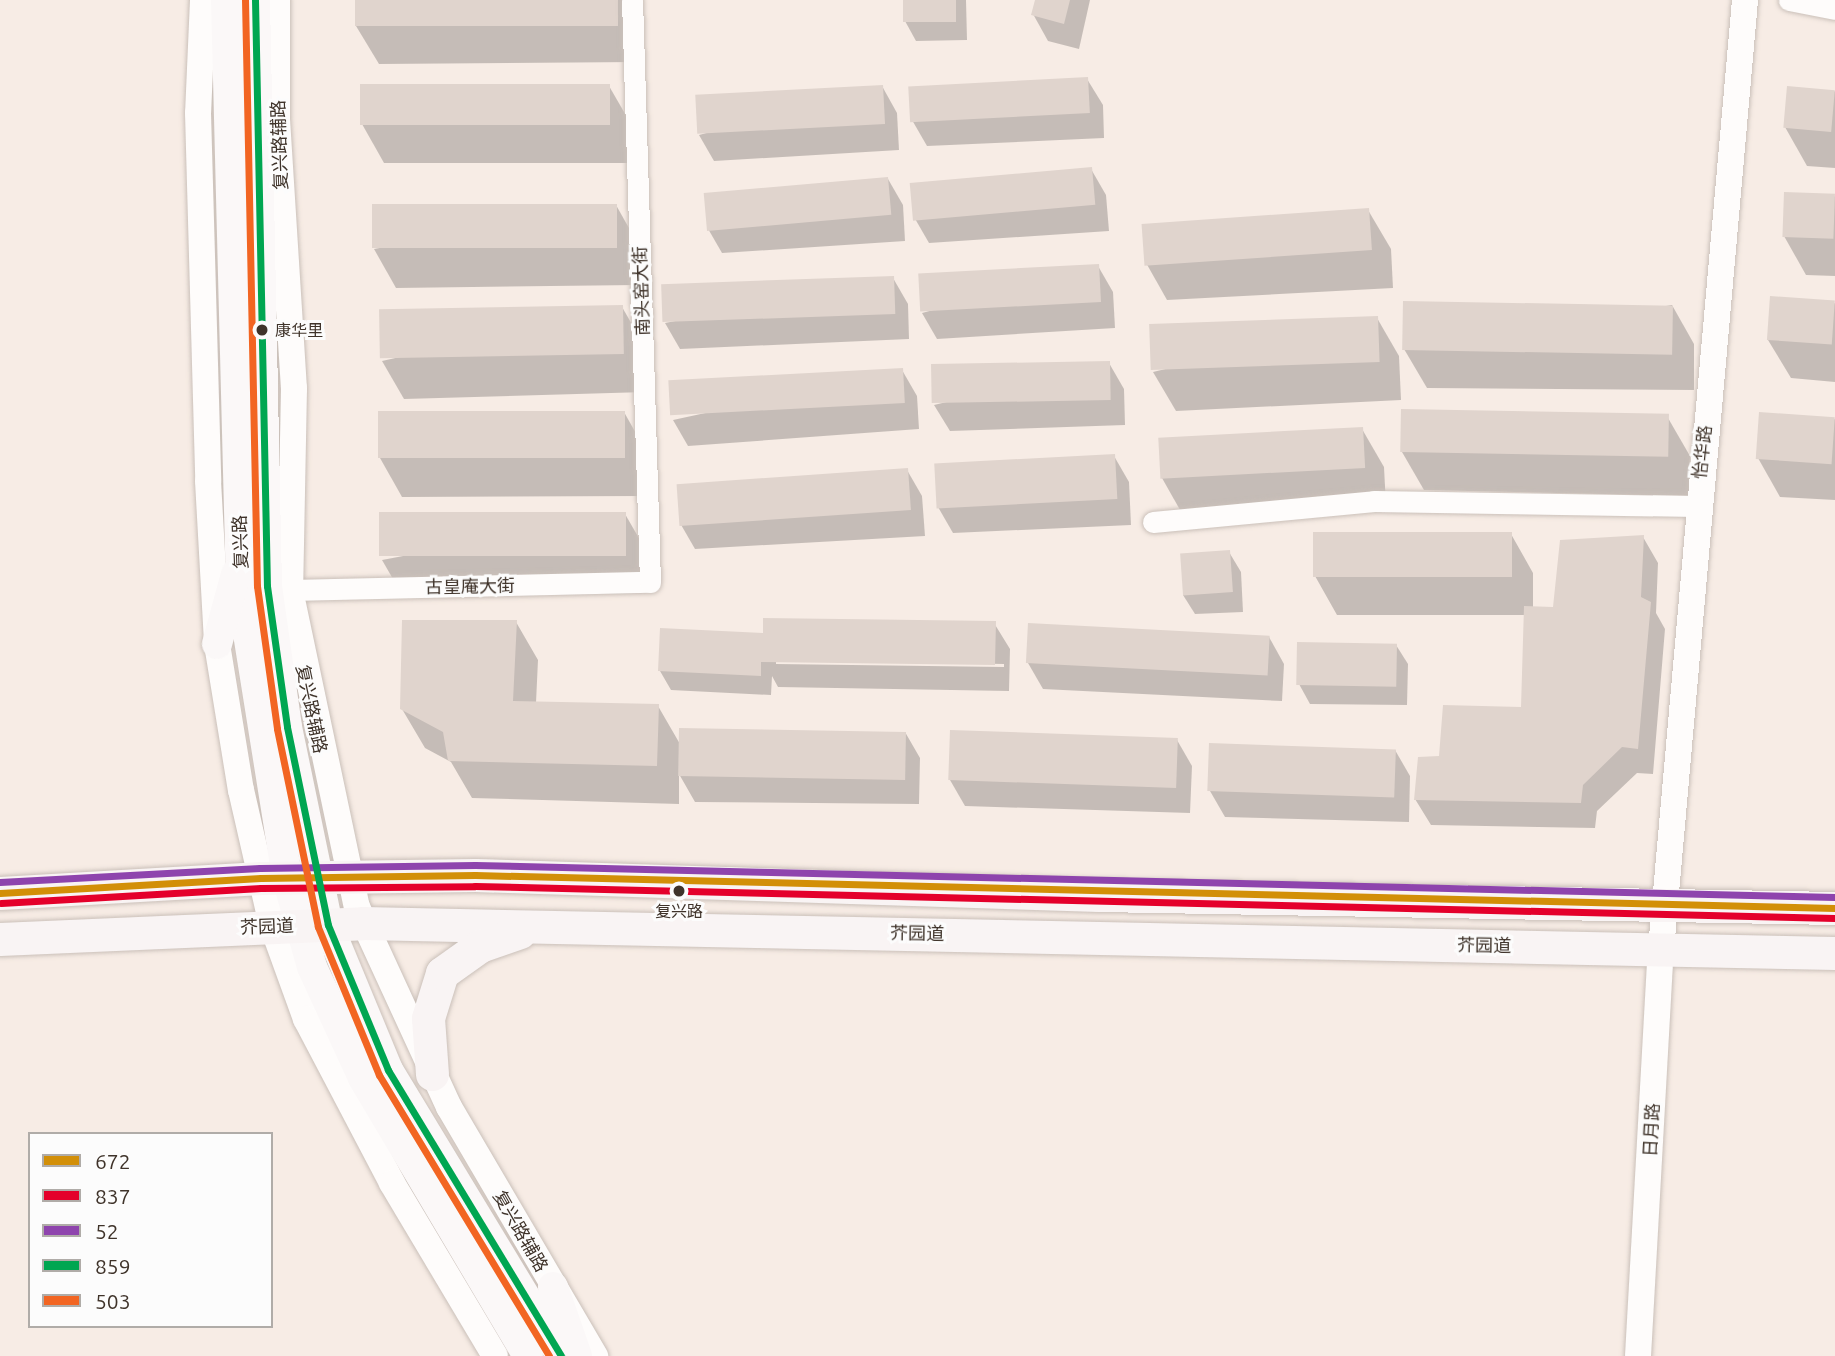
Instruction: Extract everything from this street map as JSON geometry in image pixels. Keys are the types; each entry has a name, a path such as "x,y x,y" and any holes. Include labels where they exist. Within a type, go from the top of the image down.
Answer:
{"main road":[{"name":"复兴路","path":"226,0 240,564 265,763 304,877"},
{"name":"复兴路","path":"255,0 267,586 304,877 300,925 326,1004 398,1147 528,1356"},
{"path":"217,644 240,564"},
{"path":"0,893 304,877 1835,908"},
{"name":"芥园道","path":"0,939 363,923 1835,953"},
{"name":"复兴路","path":"300,925 362,1019 407,1104 561,1356"},
{"path":"432,1074 428,1018 442,973 480,946 553,925"},
{"path":"553,1287 577,1356"}],"street":[{"name":"复兴路辅路","path":"203,0 198,113 217,644 304,877 363,923 432,1074 595,1356"},
{"name":"复兴路辅路","path":"277,0 277,119 294,388 290,590 304,877"},
{"name":"南头窑大街","path":"632,0 650,582"},
{"name":"怡华路","path":"1665,905 1697,506 1745,0"},
{"path":"1789,0 1835,9"},
{"path":"1153,522 1374,501 1697,506"},
{"name":"古皇庵大街","path":"290,590 650,582"},
{"name":"日月路","path":"1638,1356 1665,905"},
{"path":"300,925 306,1019 354,1112 495,1356"}],"building":[{"path":"355,0 618,0 618,26 355,26"},
{"path":"903,0 956,0 956,22 903,22"},
{"path":"1035,0 1070,0 1064,24 1031,15"},
{"path":"1088,77 1090,113 910,122 908,86"},
{"path":"360,84 610,84 610,125 360,125"},
{"path":"883,85 885,124 697,134 695,95"},
{"path":"1787,86 1835,90 1831,132 1783,128"},
{"path":"1092,167 1095,205 913,221 910,183"},
{"path":"888,177 891,215 707,231 704,193"},
{"path":"1784,192 1835,194 1833,239 1782,237"},
{"path":"372,204 617,204 617,248 372,248"},
{"path":"1369,208 1372,250 1144,266 1142,224"},
{"path":"1099,264 1101,302 920,311 918,273"},
{"path":"894,276 895,314 662,322 661,284"},
{"path":"1770,296 1835,301 1832,344 1767,340"},
{"path":"1403,301 1673,306 1672,355 1402,350"},
{"path":"623,305 624,354 380,358 379,309"},
{"path":"1378,316 1380,362 1151,370 1149,324"},
{"path":"1110,361 1111,400 932,403 931,364"},
{"path":"903,368 905,403 670,415 668,380"},
{"path":"1401,409 1669,414 1668,457 1400,452"},
{"path":"378,411 625,411 625,458 378,458"},
{"path":"1759,412 1835,417 1832,464 1756,459"},
{"path":"1363,427 1365,468 1160,479 1158,438"},
{"path":"1115,454 1117,499 937,508 934,463"},
{"path":"908,468 911,510 679,526 677,484"},
{"path":"379,512 626,512 626,556 379,556"},
{"path":"1313,532 1512,532 1512,577 1313,577"},
{"path":"1644,535 1641,597 1651,602 1638,749 1622,747 1583,785 1581,803 1414,800 1418,757 1439,756 1443,705 1521,707 1524,606 1553,607 1560,540"},
{"path":"1230,550 1233,592 1183,595 1180,553"},
{"path":"763,618 996,621 995,665 761,662 761,676 658,671 660,628 763,633"},
{"path":"402,620 517,620 513,701 659,704 657,766 448,761 443,732 400,709"},
{"path":"1028,623 1270,636 1268,676 1026,663"},
{"path":"1297,642 1397,644 1396,687 1296,685"},
{"path":"679,728 906,732 905,780 678,776"},
{"path":"950,730 1178,738 1176,788 948,780"},
{"path":"1209,743 1396,750 1394,797 1207,791"}],"transit line":[{"name":"503","path":"245,0 257,586 277,729 318,927 379,1075 549,1356"},
{"name":"859","path":"255,0 267,586 287,727 328,925 388,1070 561,1356"},
{"name":"52","path":"0,882 260,868 475,865 1835,897"},
{"name":"672","path":"0,893 261,878 475,875 1835,908"},
{"name":"837","path":"1,903 261,888 475,886 1835,918"}],"place":[{"name":"康华里","path":"262,330"},
{"name":"复兴路","path":"679,891"}]}
